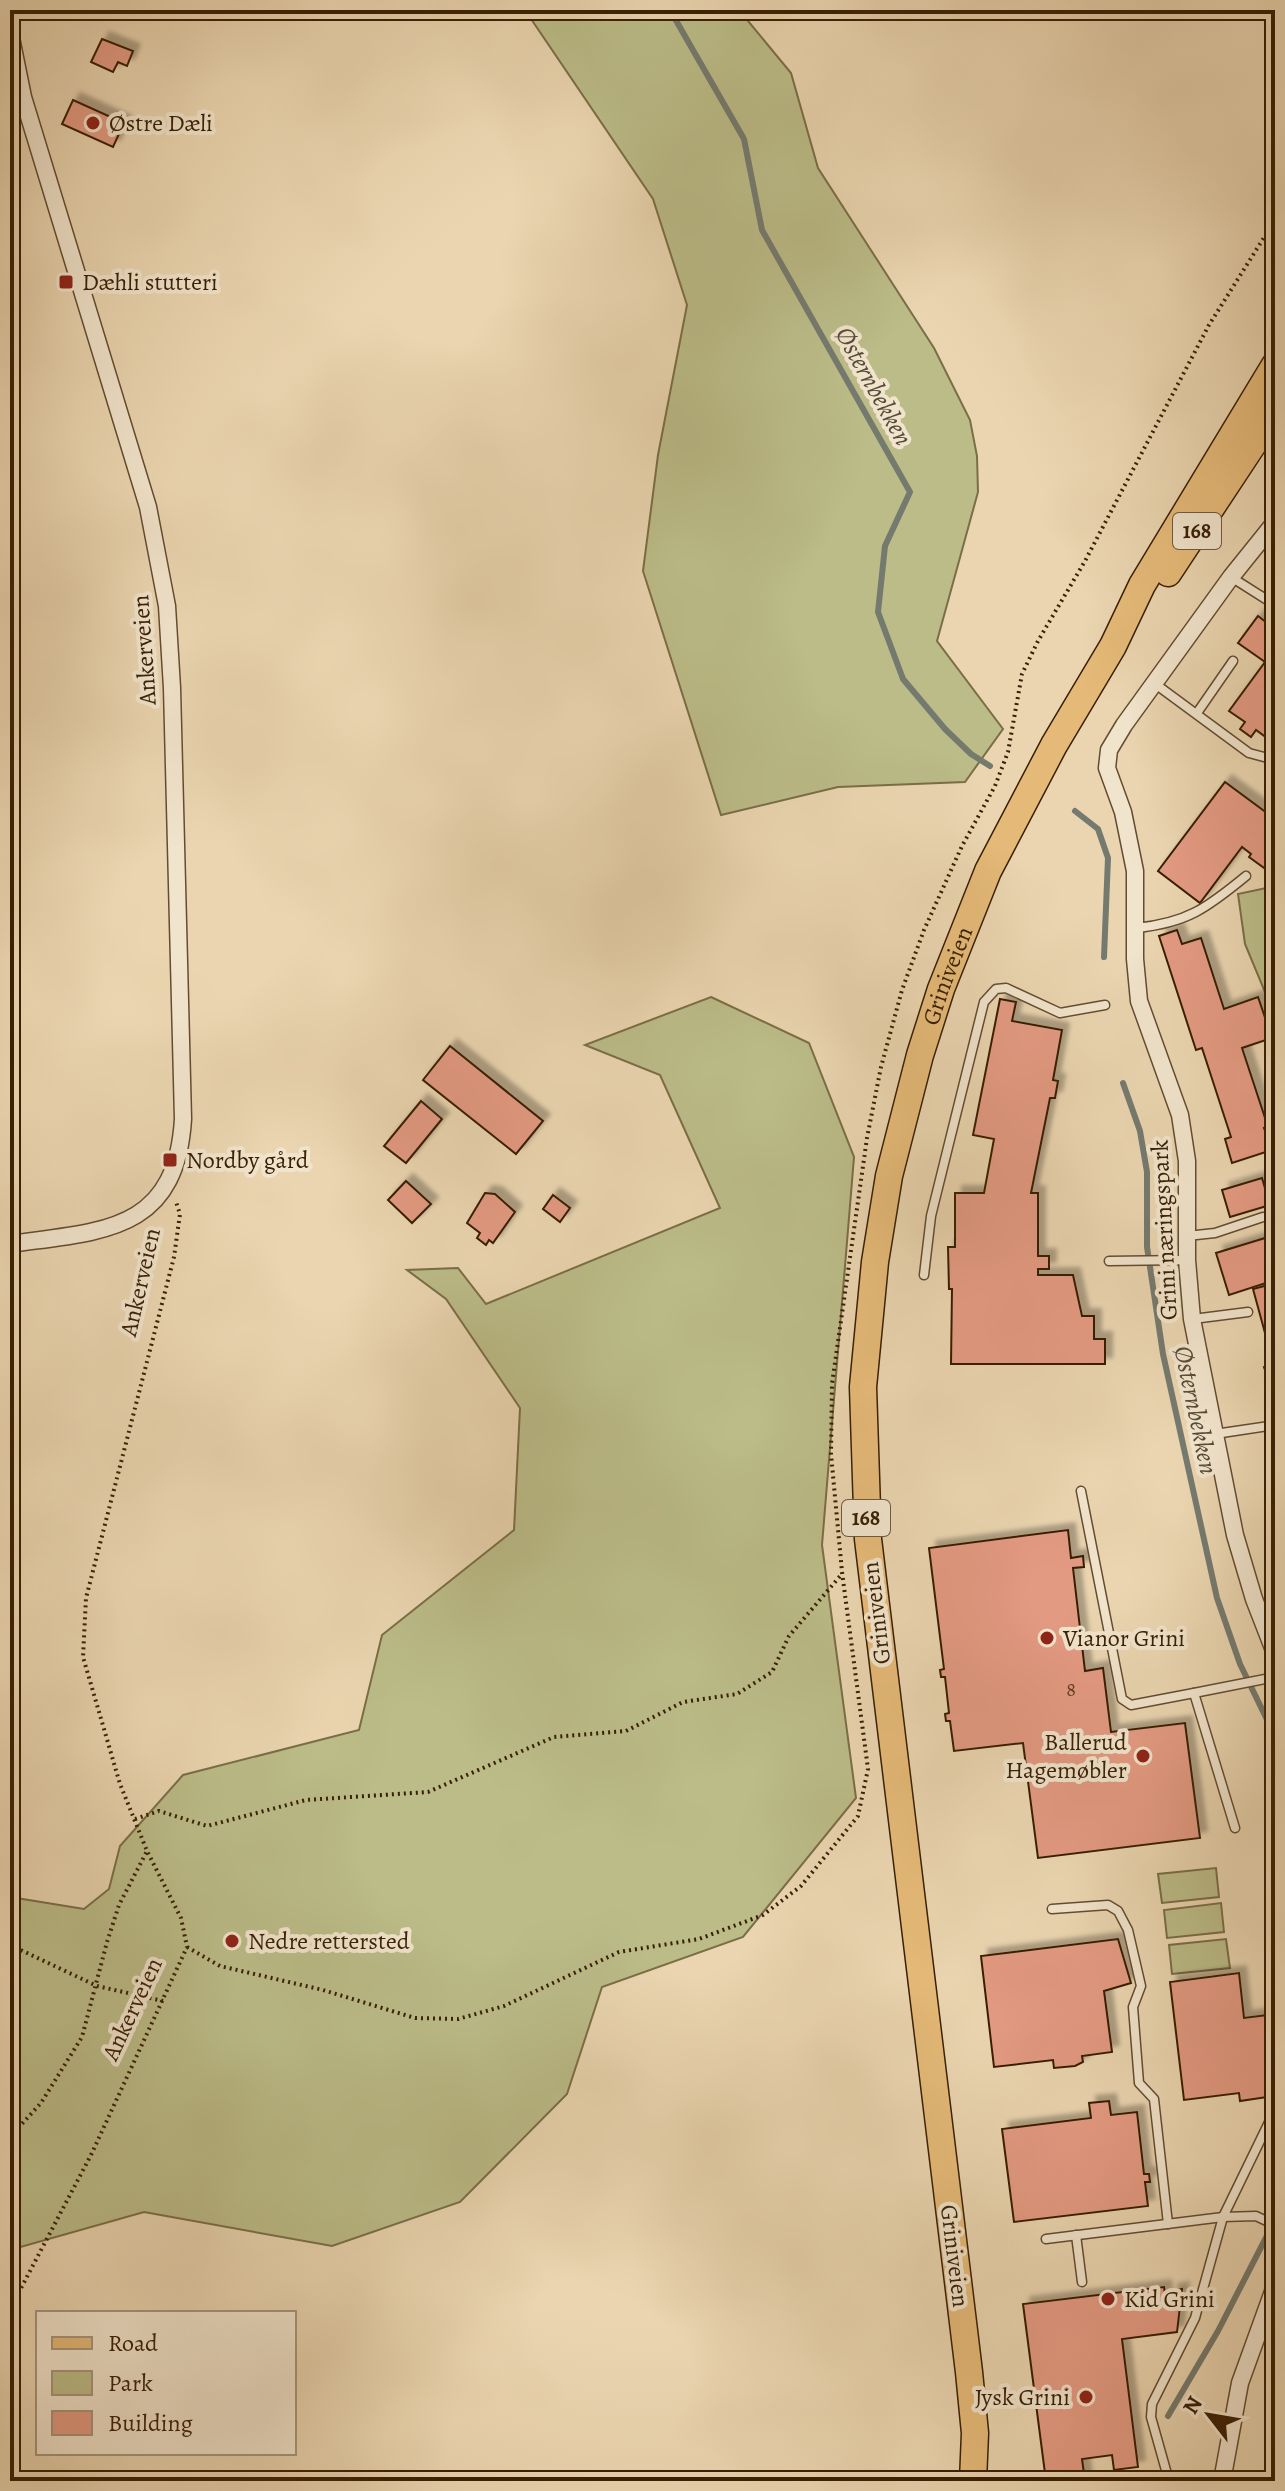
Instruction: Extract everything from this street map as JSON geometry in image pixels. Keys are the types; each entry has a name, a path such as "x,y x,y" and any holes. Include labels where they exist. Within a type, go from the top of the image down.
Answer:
{"main road":[{"name":"Griniveien","path":"988,2481 975,2433 871,1576 863,1445 867,1327 889,1176 920,1055 941,989 983,885 1015,816 1113,646 1142,585 1275,365"},
{"name":"Griniveien","path":"1113,646 1156,592 1275,411"},
{"name":"Griniveien","path":"973,2481 975,2433"}],"street":[{"name":"Ankerveien","path":"10,33 23,97 148,507 167,606 172,688 183,1119 178,1159 167,1186"},
{"name":"Grini næringspark","path":"1274,526 1231,577 1154,683 1109,750 1107,768 1123,812 1135,871 1139,1001 1180,1115 1187,1161 1187,1260 1192,1319 1235,1535 1254,1599 1275,1653"},
{"path":"10,1244 113,1226 142,1213 167,1186"},
{"path":"1222,2481 1240,2383 1275,2286"}],"lane":[{"path":"1231,577 1275,605"},
{"path":"1197,713 1233,661"},
{"path":"1154,683 1249,753 1275,760"},
{"path":"1136,928 1166,925 1192,917 1246,876"},
{"path":"924,1275 931,1216 984,1002 996,989 1006,988 1060,1013 1105,1005"},
{"path":"1187,1236 1215,1233 1263,1217"},
{"path":"1109,1261 1187,1260"},
{"path":"1192,1319 1248,1312"},
{"path":"1215,1435 1275,1425"},
{"path":"1081,1491 1122,1699 1131,1705 1275,1677"},
{"path":"1194,1693 1235,1828"},
{"path":"1052,1909 1108,1905 1118,1911 1128,1930 1141,1986 1133,2007 1139,2083 1154,2099 1168,2224"},
{"path":"1169,2481 1151,2417 1152,2404 1195,2318 1223,2217 1275,2110"},
{"path":"1046,2239 1223,2217 1256,2216 1275,2225"},
{"path":"1076,2235 1082,2282"}],"path":[{"path":"187,1947 220,1966 323,1990 415,2018 458,2019 504,2006 619,1952 699,1939 763,1915 801,1886 858,1816 868,1769 842,1572 831,1454 832,1384 867,1138 902,990 956,860 995,786 1008,752 1022,674 1209,325 1275,220"},
{"name":"Ankerveien","path":"10,2309 91,2155 187,1947 181,1918 147,1851 120,1784 83,1657 85,1613 94,1556 174,1257 180,1214 167,1186"},
{"path":"135,1819 159,1811 207,1826 306,1800 428,1792 554,1737 626,1731 683,1702 737,1694 772,1672 789,1636 842,1572"},
{"path":"10,2137 41,2103 82,2037 119,1905 147,1851"},
{"path":"10,1945 97,1986 163,2001"},
{"path":"10,2274 12,2303"}],"green space":[{"path":"525,10 739,10 791,73 818,168 934,348 970,420 977,456 978,492 937,641 1003,729 965,782 838,787 721,815 643,571 658,455 687,305 653,199"},
{"path":"1275,886 1275,1016 1245,944 1238,894"},
{"path":"711,997 809,1043 854,1157 822,1545 856,1798 743,1937 602,1987 567,2094 460,2202 332,2246 144,2212 10,2250 10,1897 84,1909 109,1889 120,1846 183,1775 359,1730 382,1635 514,1530 520,1408 446,1299 407,1270 458,1268 486,1304 720,1208 660,1075 585,1045"},
{"path":"1216,1868 1219,1897 1162,1903 1158,1874"},
{"path":"1221,1903 1224,1932 1167,1938 1164,1910"},
{"path":"1226,1939 1230,1968 1172,1974 1169,1945"}],"building":[{"path":"102,39 133,51 127,66 118,62 113,72 91,62"},
{"name":"Østre Dæli","path":"73,100 124,123 113,147 62,124"},
{"path":"1258,616 1275,629 1275,744 1256,730 1251,737 1240,729 1245,722 1229,711 1265,662 1238,643"},
{"path":"1225,782 1275,819 1275,876 1249,857 1251,854 1242,847 1200,903 1158,871"},
{"path":"1177,930 1182,944 1201,938 1224,1009 1258,997 1272,1038 1242,1048 1268,1127 1264,1128 1272,1150 1232,1163 1225,1139 1231,1137 1202,1048 1196,1050 1159,936"},
{"path":"1000,999 1016,1002 1012,1021 1062,1030 1053,1080 1058,1081 1055,1098 1050,1098 1031,1193 1038,1193 1038,1256 1049,1256 1049,1269 1038,1269 1038,1275 1073,1275 1082,1316 1094,1316 1094,1339 1105,1339 1105,1364 951,1364 952,1289 949,1289 948,1247 955,1247 955,1193 984,1193 994,1139 973,1135"},
{"path":"450,1046 543,1121 516,1154 423,1080"},
{"path":"421,1101 442,1119 406,1163 384,1146"},
{"path":"1262,1178 1270,1205 1230,1217 1222,1190"},
{"path":"406,1181 431,1204 412,1223 388,1200"},
{"path":"485,1193 495,1194 515,1212 493,1243 489,1240 486,1245 477,1238 480,1233 467,1223"},
{"path":"553,1195 570,1208 560,1222 543,1209"},
{"path":"1275,1235 1275,1280 1229,1295 1216,1253"},
{"path":"1268,1285 1275,1311 1275,1342 1268,1344 1253,1289"},
{"path":"1275,1363 1275,1389 1272,1390 1264,1367"},
{"path":"1068,1530 1071,1558 1083,1556 1084,1567 1073,1568 1085,1671 1103,1668 1111,1732 1185,1723 1200,1838 1038,1858 1023,1743 954,1751 950,1721 946,1721 945,1714 949,1713 945,1677 941,1677 940,1670 944,1669 929,1548"},
{"path":"1118,1939 1131,1983 1104,1991 1112,2052 1082,2056 1083,2062 1075,2066 1054,2068 1053,2060 994,2067 981,1956"},
{"path":"1239,1973 1244,2018 1275,2014 1275,2040 1266,2041 1273,2096 1240,2101 1239,2093 1184,2100 1170,1982"},
{"path":"1109,2101 1111,2115 1137,2112 1144,2174 1149,2174 1150,2182 1145,2182 1148,2206 1014,2222 1002,2129 1091,2118 1089,2103"},
{"path":"1164,2287 1166,2302 1172,2301 1171,2291 1182,2289 1177,2332 1122,2339 1138,2467 1114,2470 1112,2455 1082,2459 1085,2481 1046,2481 1023,2304"}],"waterway":[{"name":"Østernbekken","path":"670,10 744,139 762,230 910,492 885,546 878,612 903,679 945,729 971,754 990,766"},
{"name":"Østernbekken","path":"1075,811 1098,829 1108,858 1104,957"},
{"name":"Østernbekken","path":"1123,1083 1140,1131 1147,1172 1147,1247 1163,1354 1217,1598 1240,1664 1275,1736"},
{"name":"Østernbekken","path":"1168,2416 1218,2331 1275,2220"}],"place":[{"name":"Østre Dæli","path":"93,123"},
{"name":"Dæhli stutteri","path":"66,282"},
{"name":"Nordby gård","path":"170,1160"},
{"name":"Vianor Grini","path":"1047,1638"},
{"name":"Ballerud Hagemøbler","path":"1143,1756"},
{"name":"Nedre rettersted","path":"232,1941"},
{"name":"Kid Grini","path":"1108,2299"},
{"name":"Jysk Grini","path":"1086,2397"}]}
